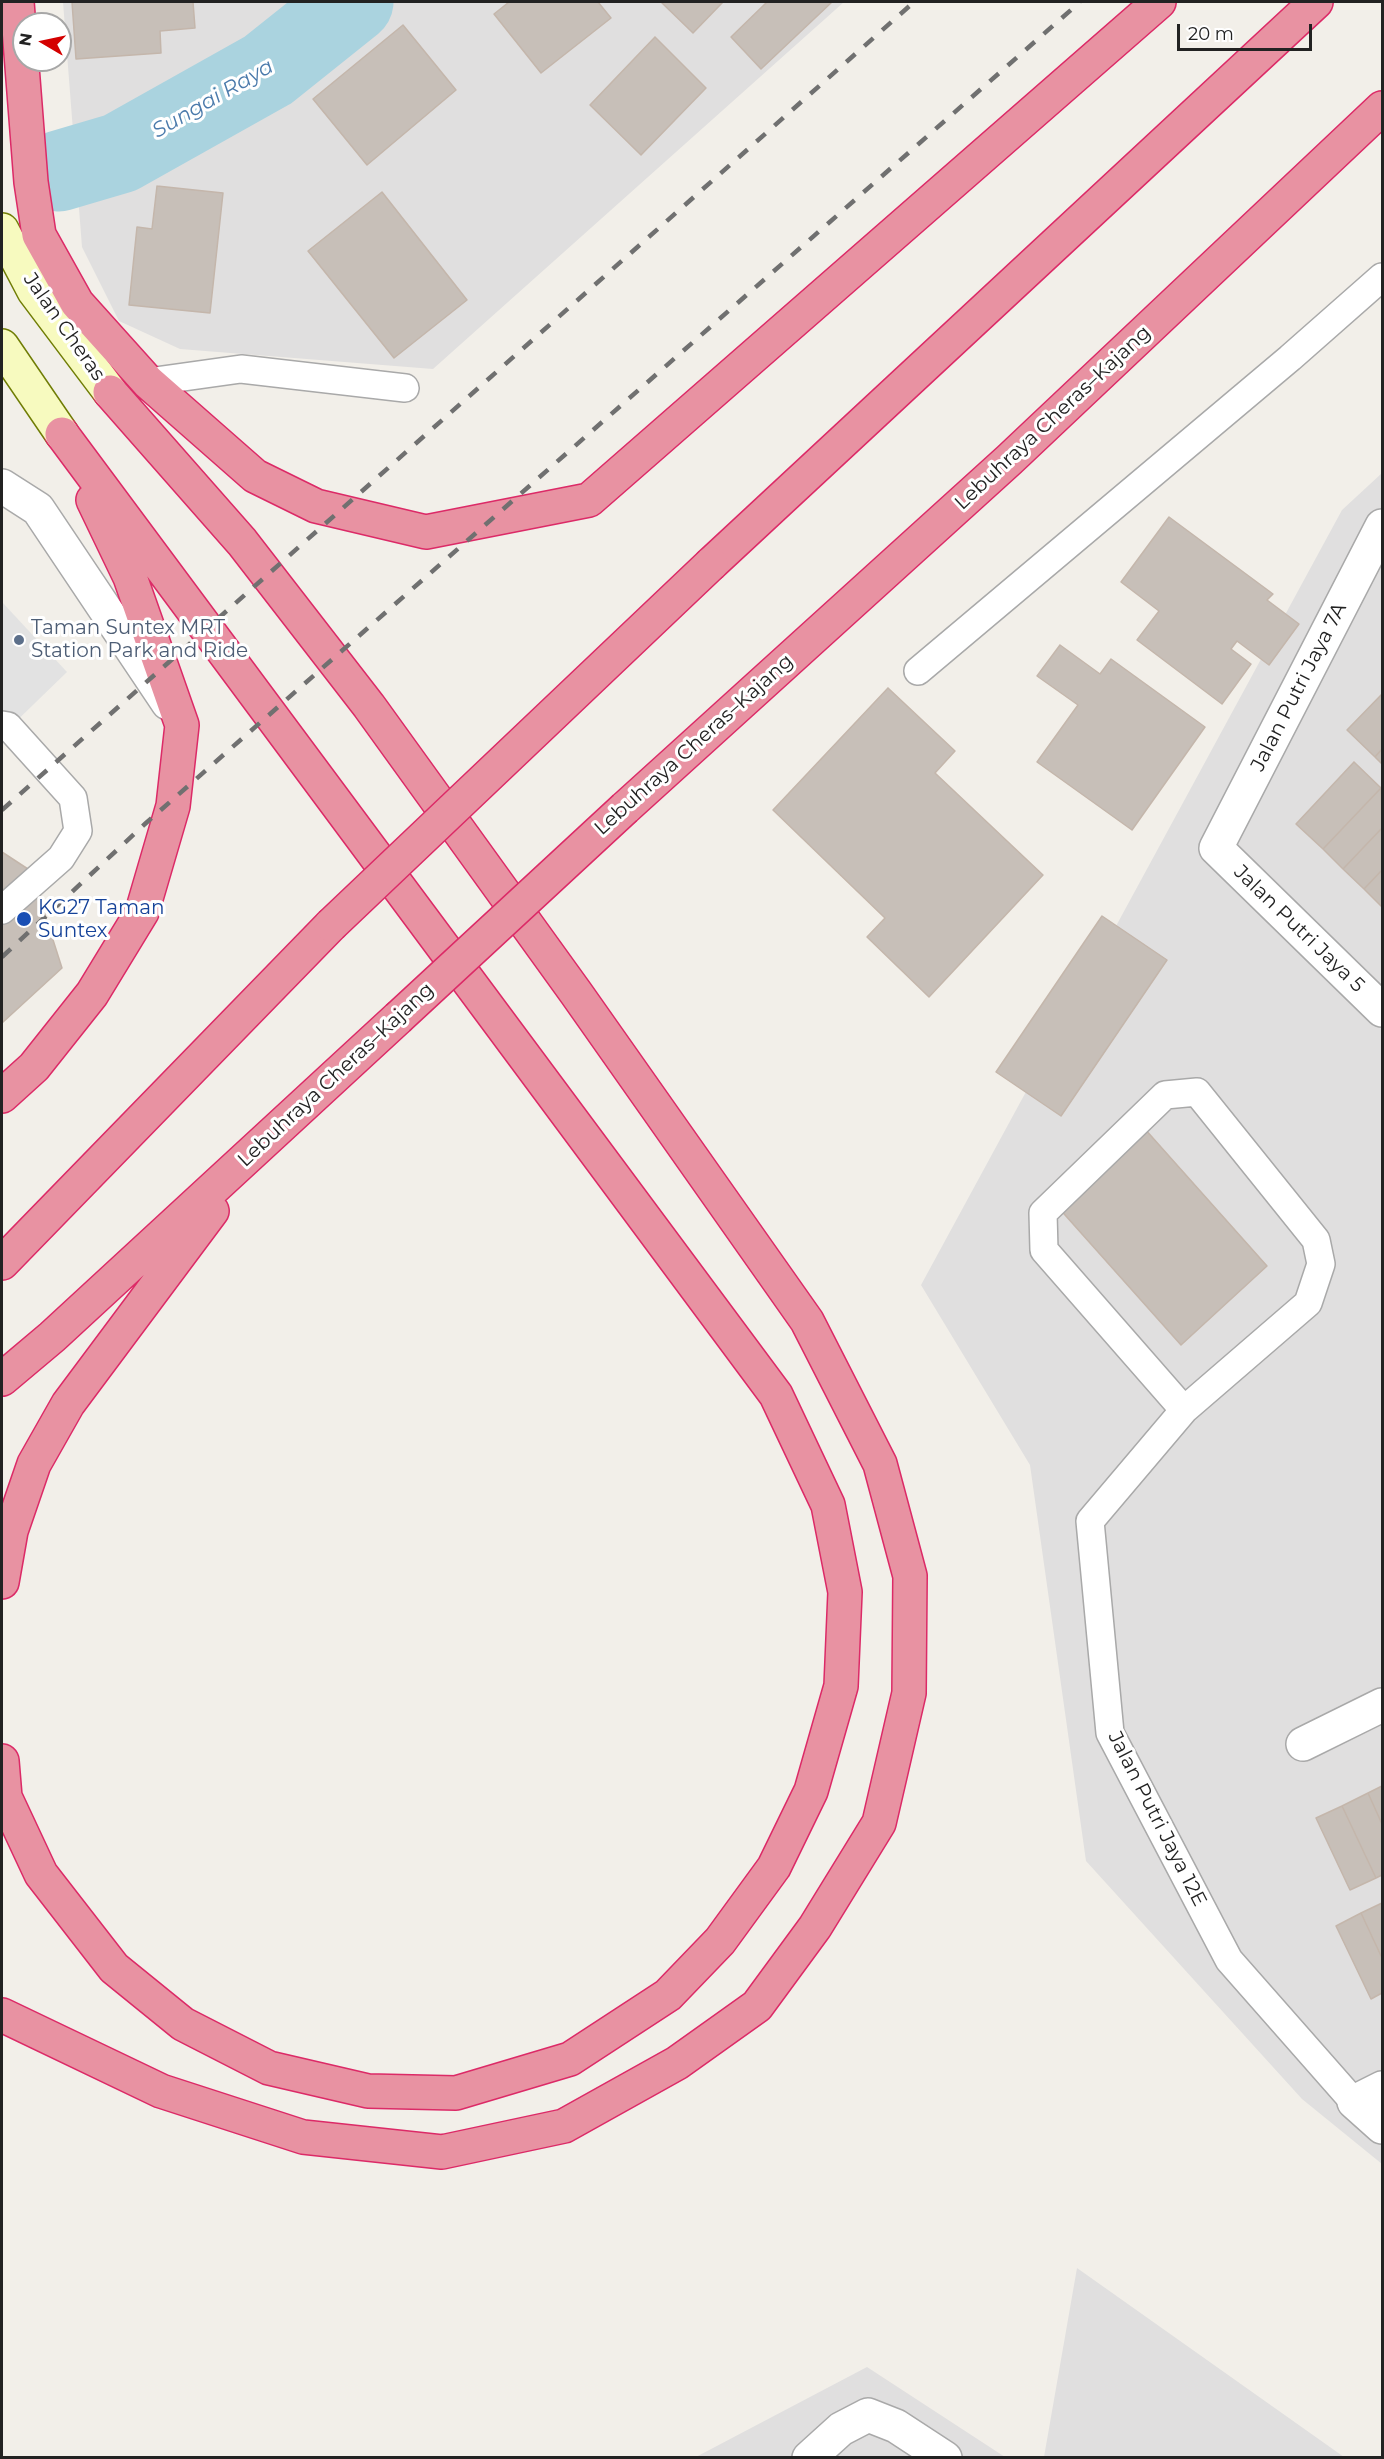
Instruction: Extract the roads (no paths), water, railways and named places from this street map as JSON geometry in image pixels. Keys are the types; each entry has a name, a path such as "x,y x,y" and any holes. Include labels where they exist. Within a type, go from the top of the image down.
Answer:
{"highway":[{"path":"17,2 31,182 39,234 77,303 148,382 255,476 316,506 426,532 589,500 1159,2"},
{"path":"2,1263 331,925 711,564 1316,2"},
{"name":"Lebuhraya Cheras–Kajang","path":"2,1379 52,1337 625,807 1009,460 1383,108"},
{"path":"2,2015 161,2091 303,2137 442,2152 564,2126 678,2062 757,2006 815,1927 879,1822 909,1693 910,1576 880,1464 807,1321 576,993 369,706 242,542 110,392"},
{"path":"2,1096 34,1067 92,993 142,912 173,806 182,724 130,577 62,434"},
{"path":"2,1761 5,1797 41,1874 114,1968 183,2024 269,2068 368,2091 456,2093 570,2059 668,1995 720,1941 774,1867 811,1791 841,1686 845,1592 828,1505 776,1395 681,1263 62,434"},
{"path":"2,1582 11,1531 34,1464 68,1404 262,1145"}],"main road":[{"name":"Jalan Cheras","path":"2,230 34,291 110,392"},
{"path":"2,346 62,434"}],"street":[{"path":"2,486 38,509 182,724"},
{"name":"Jalan Putri Jaya 7A","path":"1216,848 1381,530"},
{"name":"Jalan Putri Jaya 5","path":"1216,848 1383,1010"},
{"path":"1304,1744 1383,1705"},
{"path":"1383,2088 1354,2102 1383,2127"},
{"path":"809,2457 841,2429 868,2415 896,2426 945,2457"}],"lane":[{"path":"918,671 1281,366 1383,277"},
{"path":"148,382 241,369 405,388"},
{"path":"2,725 8,726 73,798 78,831 61,858 2,910"},
{"name":"Jalan Putri Jaya 12E","path":"1184,1410 1044,1250 1043,1213 1165,1095 1197,1092 1316,1240 1321,1264 1308,1304 1184,1410 1090,1521 1110,1733 1229,1960 1354,2102"}],"waterway":[{"name":"Sungai Raya","path":"59,171 120,153 268,70 353,2"}],"railway":[{"path":"2,810 914,2"},
{"path":"2,957 146,823 1080,2"}],"place":[{"name":"Taman Suntex MRT Station Park and Ride","path":"19,640"},
{"name":"KG27 Taman Suntex","path":"24,919"}]}
